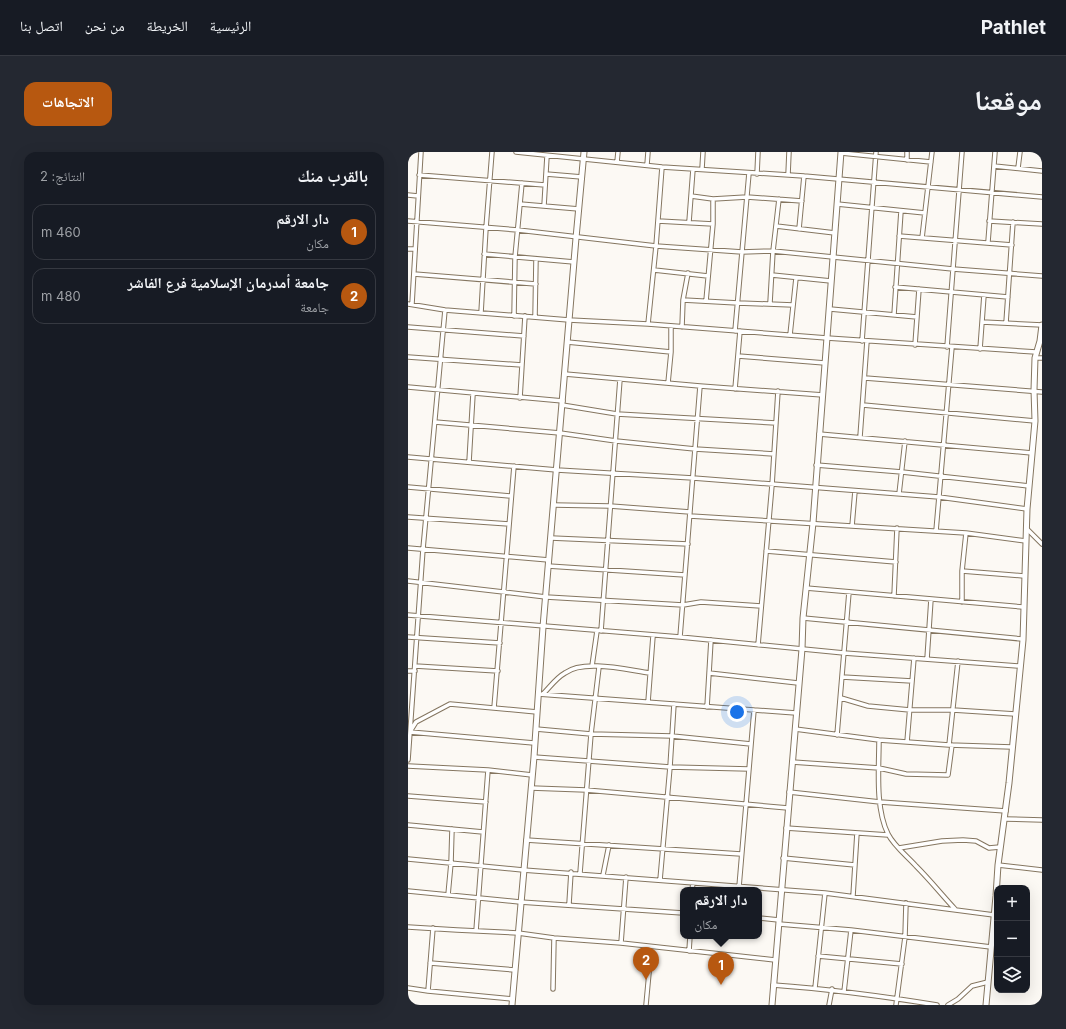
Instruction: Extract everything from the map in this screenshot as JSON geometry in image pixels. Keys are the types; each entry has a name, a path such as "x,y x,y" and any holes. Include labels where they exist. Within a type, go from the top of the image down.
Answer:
{"street":[{"path":"421,152 414,274 410,304 445,310 514,316 735,330 980,349 1036,355 1042,358"},
{"path":"481,313 492,152"},
{"path":"516,152 662,167 702,169 749,174 804,176 1042,197"},
{"path":"512,1005 534,743 540,694 543,627 584,152"},
{"path":"617,162 618,152"},
{"path":"647,165 648,152"},
{"path":"702,169 703,152"},
{"path":"757,174 758,152"},
{"path":"788,175 790,152"},
{"path":"772,1005 783,858 802,649 803,618 830,309 841,152 876,154 907,160 931,162"},
{"path":"907,160 908,152"},
{"path":"922,238 932,152"},
{"path":"947,347 962,152"},
{"path":"988,242 995,152"},
{"path":"1018,168 1020,152"},
{"path":"862,341 876,154"},
{"path":"544,206 547,156"},
{"path":"994,166 1042,171"},
{"path":"648,324 662,167"},
{"path":"689,222 693,169"},
{"path":"546,174 582,177"},
{"path":"735,330 749,174"},
{"path":"419,175 545,185"},
{"path":"799,229 804,176"},
{"path":"514,316 515,257 522,184"},
{"path":"408,195 418,196"},
{"path":"691,196 713,199 747,197 802,201"},
{"path":"706,301 713,224 713,199"},
{"path":"770,303 773,251 779,199"},
{"path":"520,204 579,209"},
{"path":"837,204 925,213"},
{"path":"894,315 901,211"},
{"path":"408,221 518,230 576,238 656,246 742,252 773,251 953,269 1010,272 1042,276"},
{"path":"658,221 713,224"},
{"path":"989,221 1042,224"},
{"path":"1006,323 1013,222"},
{"path":"776,226 835,232"},
{"path":"899,236 1012,245"},
{"path":"408,248 415,249"},
{"path":"484,254 574,262"},
{"path":"535,317 536,259"},
{"path":"654,270 708,276"},
{"path":"682,327 683,300 688,273"},
{"path":"414,274 536,284"},
{"path":"772,275 831,281"},
{"path":"790,335 796,278"},
{"path":"896,287 1008,297"},
{"path":"916,345 919,290"},
{"path":"980,349 984,295"},
{"path":"683,300 793,305"},
{"path":"830,309 917,317"},
{"path":"408,760 423,549 439,390 445,310"},
{"path":"520,398 525,316"},
{"path":"982,322 1042,325 1036,355 1034,390 1035,421 1027,509 1022,638 1006,811 1000,847 996,885"},
{"path":"668,383 671,352 671,326"},
{"path":"408,327 524,336"},
{"path":"735,388 740,331"},
{"path":"860,437 867,341"},
{"path":"567,342 671,352"},
{"path":"936,531 950,384 952,347"},
{"path":"738,356 825,363"},
{"path":"408,357 522,365"},
{"path":"565,374 823,395"},
{"path":"865,378 1034,390 1042,392"},
{"path":"592,666 599,631 608,542 620,379"},
{"path":"680,637 700,386"},
{"path":"408,387 563,403 617,414 776,423"},
{"path":"758,645 772,485 778,391"},
{"path":"469,462 473,394"},
{"path":"863,405 1035,421"},
{"path":"435,422 560,433 616,441 695,449 774,454"},
{"path":"819,434 1032,453"},
{"path":"899,494 905,441"},
{"path":"408,456 557,470 613,472 939,497 1027,509"},
{"path":"816,465 902,472 1029,486"},
{"path":"494,708 514,466"},
{"path":"408,487 512,496"},
{"path":"852,526 855,491"},
{"path":"554,505 610,506 769,521 966,533 1026,541"},
{"path":"408,517 509,524"},
{"path":"894,596 897,528"},
{"path":"1026,528 1042,544"},
{"path":"962,602 962,571 966,533"},
{"path":"551,538 608,542 688,544"},
{"path":"408,548 506,557 605,570 685,575"},
{"path":"766,551 896,562"},
{"path":"962,571 1024,576"},
{"path":"408,581 546,597 602,601 683,605 701,602 761,606"},
{"path":"806,588 1023,607"},
{"path":"837,735 849,592"},
{"path":"927,659 931,599"},
{"path":"408,615 680,637 844,653 1019,666"},
{"path":"803,618 929,631 1022,638"},
{"path":"408,636 500,643"},
{"path":"648,702 653,636"},
{"path":"707,707 711,640"},
{"path":"907,742 914,658"},
{"path":"792,762 879,768 906,774 948,776 958,661"},
{"path":"415,666 498,671"},
{"path":"540,694 565,672 578,667 592,666 650,673"},
{"path":"580,873 591,734 599,667"},
{"path":"408,670 415,671"},
{"path":"709,673 798,683"},
{"path":"842,677 912,680"},
{"path":"540,694 796,713"},
{"path":"841,698 868,706 910,710 953,710 1015,714"},
{"path":"408,700 413,700"},
{"path":"409,732 416,722 450,704 537,712"},
{"path":"660,880 674,704"},
{"path":"408,859 523,870 570,872 739,887 754,710"},
{"path":"536,729 591,734 672,736 751,744"},
{"path":"795,729 879,740 950,745 1012,747"},
{"path":"409,732 534,743"},
{"path":"879,740 880,802 888,835 955,909"},
{"path":"534,757 670,767 749,769"},
{"path":"408,766 488,770 532,775"},
{"path":"476,931 488,770"},
{"path":"531,788 586,790 788,808"},
{"path":"789,792 880,802 1006,811"},
{"path":"408,796 486,802"},
{"path":"1004,819 1042,820"},
{"path":"408,825 483,832"},
{"path":"786,828 888,835"},
{"path":"448,895 452,829"},
{"path":"853,896 857,833"},
{"path":"526,840 741,854"},
{"path":"899,848 942,841 963,840 976,841 988,848 1000,847"},
{"path":"603,875 609,846"},
{"path":"783,858 855,865"},
{"path":"998,865 1042,870"},
{"path":"569,904 570,872"},
{"path":"621,943 626,877"},
{"path":"692,887 693,883"},
{"path":"762,889 853,896 994,915 986,1005"},
{"path":"408,891 520,902 569,904 680,913"},
{"path":"815,988 825,893"},
{"path":"896,1005 905,937 906,903"},
{"path":"762,919 779,922 991,947"},
{"path":"408,927 518,933 554,938 621,943 775,960"},
{"path":"428,991 433,928"},
{"path":"844,992 851,930"},
{"path":"553,990 554,938"},
{"path":"689,951 690,939"},
{"path":"818,956 902,964"},
{"path":"646,1005 650,962"},
{"path":"430,963 514,970"},
{"path":"948,1005 958,999 972,986 988,982"},
{"path":"773,985 832,989 937,1005"},
{"path":"408,988 512,999"},
{"path":"829,1005 832,989"}],"place":[{"name":"جامعة أمدرمان الإسلامية فرع الفاشر","path":"646,980"},
{"name":"دار الارقم","path":"721,985"}]}
